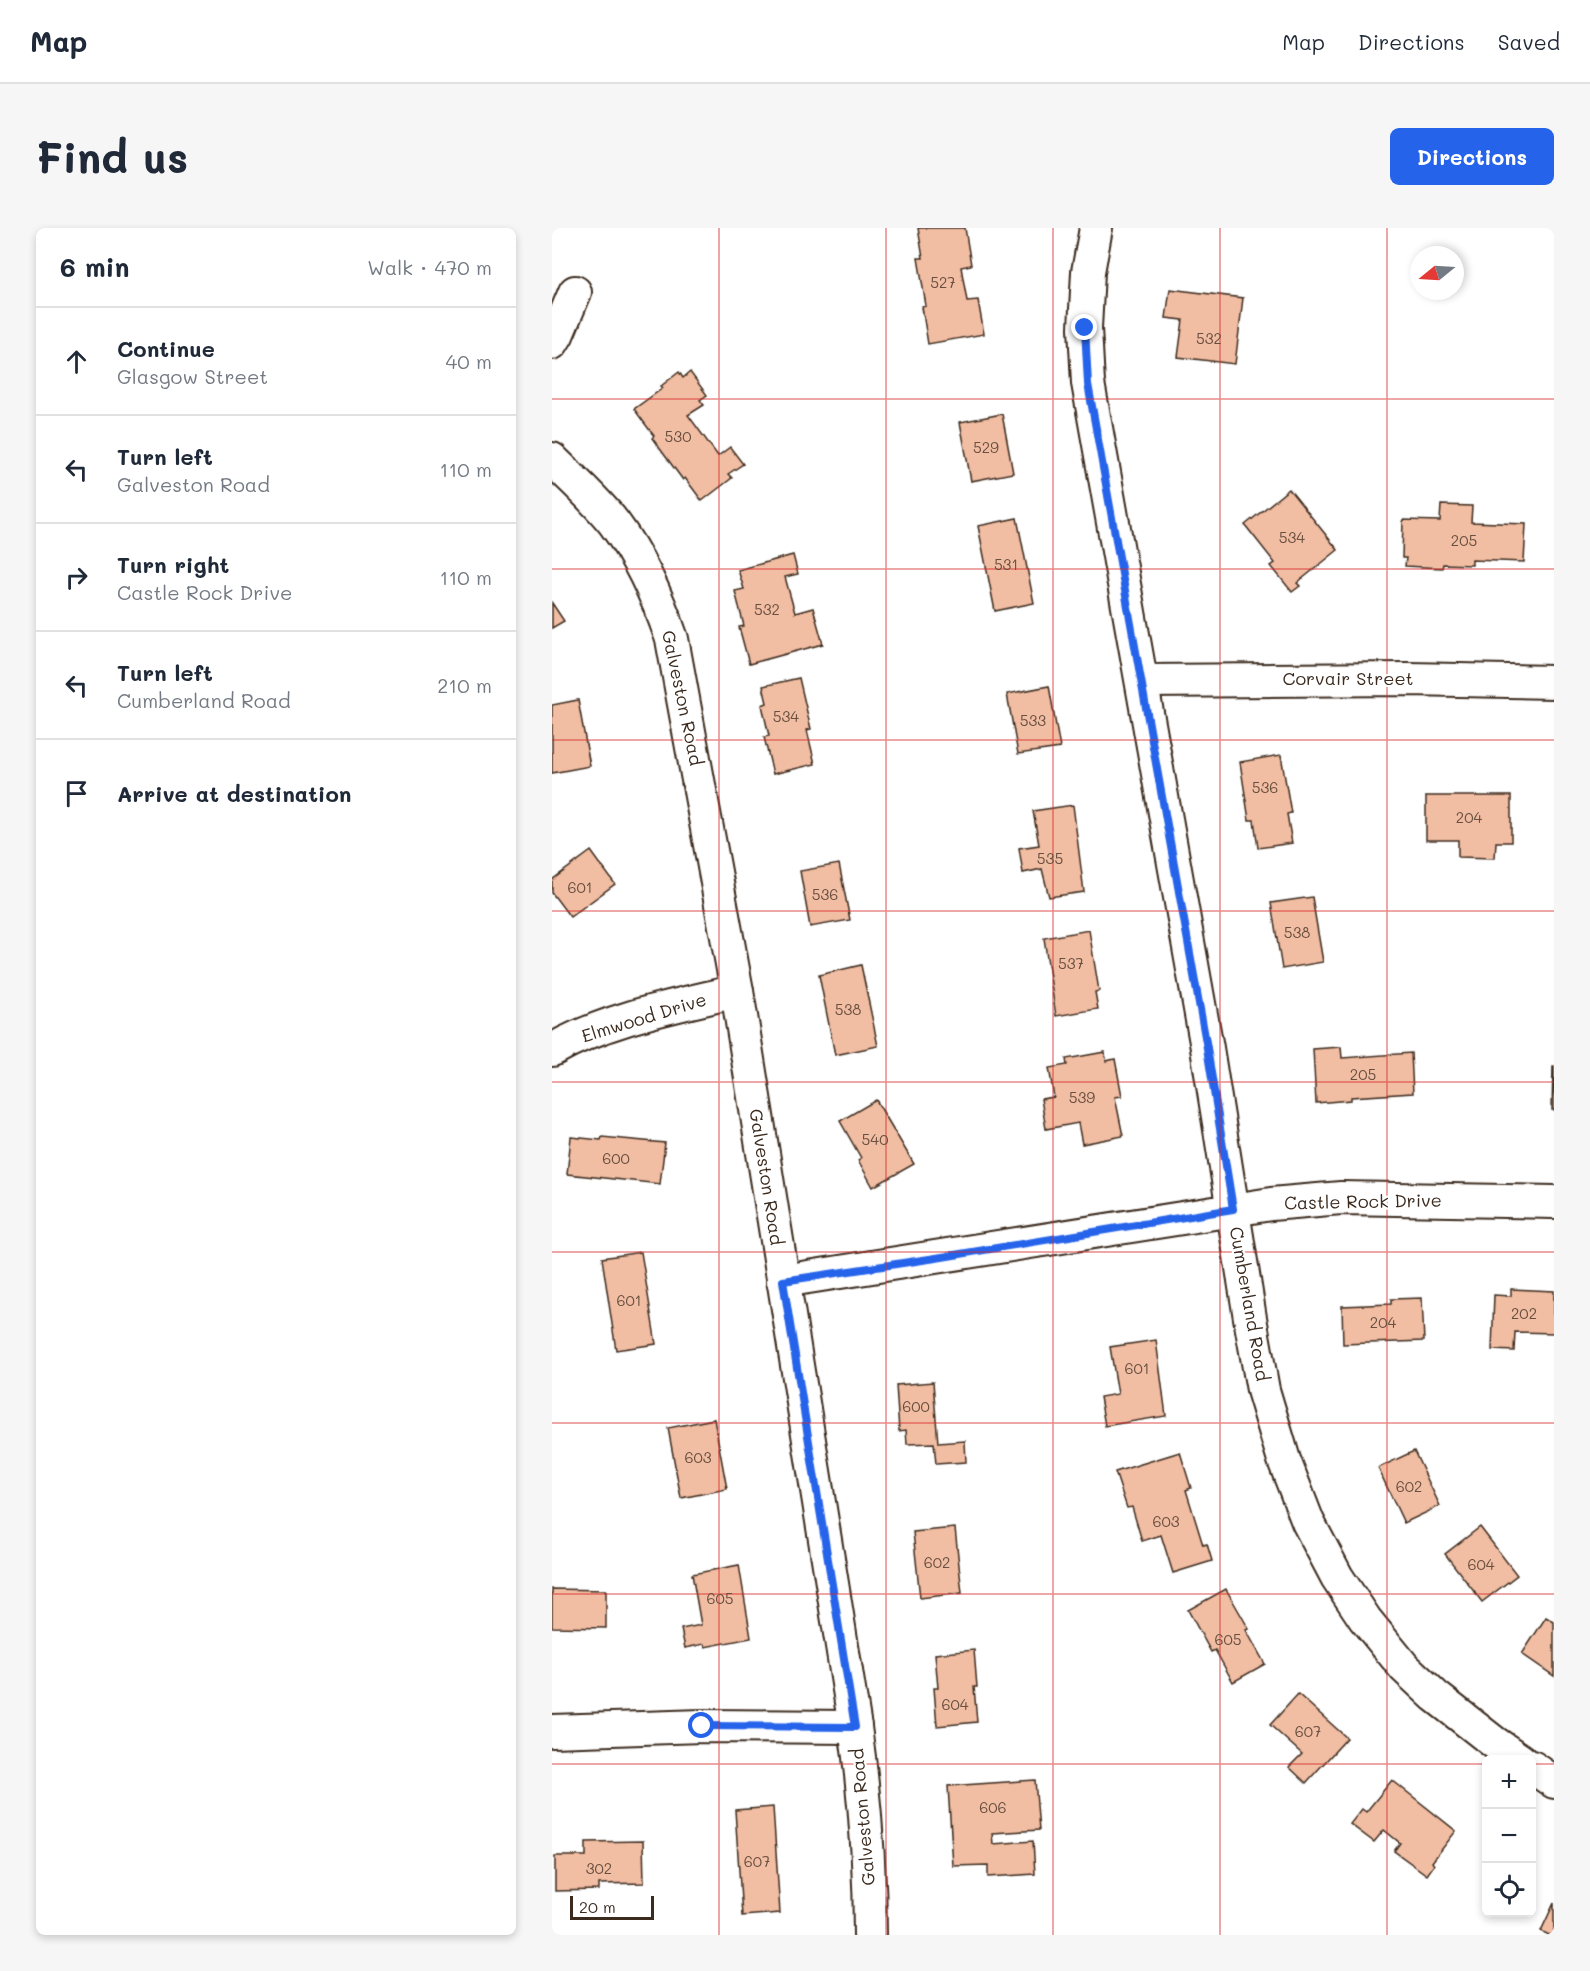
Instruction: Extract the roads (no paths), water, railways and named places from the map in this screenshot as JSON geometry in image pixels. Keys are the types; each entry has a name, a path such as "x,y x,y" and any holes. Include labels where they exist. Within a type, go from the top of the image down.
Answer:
{"street":[{"name":"Cumberland Road","path":"1096,228 1088,272 1085,328 1088,384 1207,1048 1263,1390 1284,1460 1308,1522 1337,1577 1365,1618 1404,1666 1435,1696 1513,1755"},
{"path":"552,344 575,291"},
{"name":"Galveston Road","path":"552,459 613,522 639,561 660,603 672,639 737,991 855,1727 864,1790 869,1861 870,1935"},
{"name":"Corvair Street","path":"1142,681 1409,679 1554,682"},
{"name":"Elmwood Drive","path":"552,1050 609,1025 737,991"},
{"name":"Castle Rock Drive","path":"783,1281 1233,1209 1341,1198 1554,1202"},
{"path":"552,1731 702,1726 855,1727"},
{"path":"1536,1770 1554,1782"}]}
